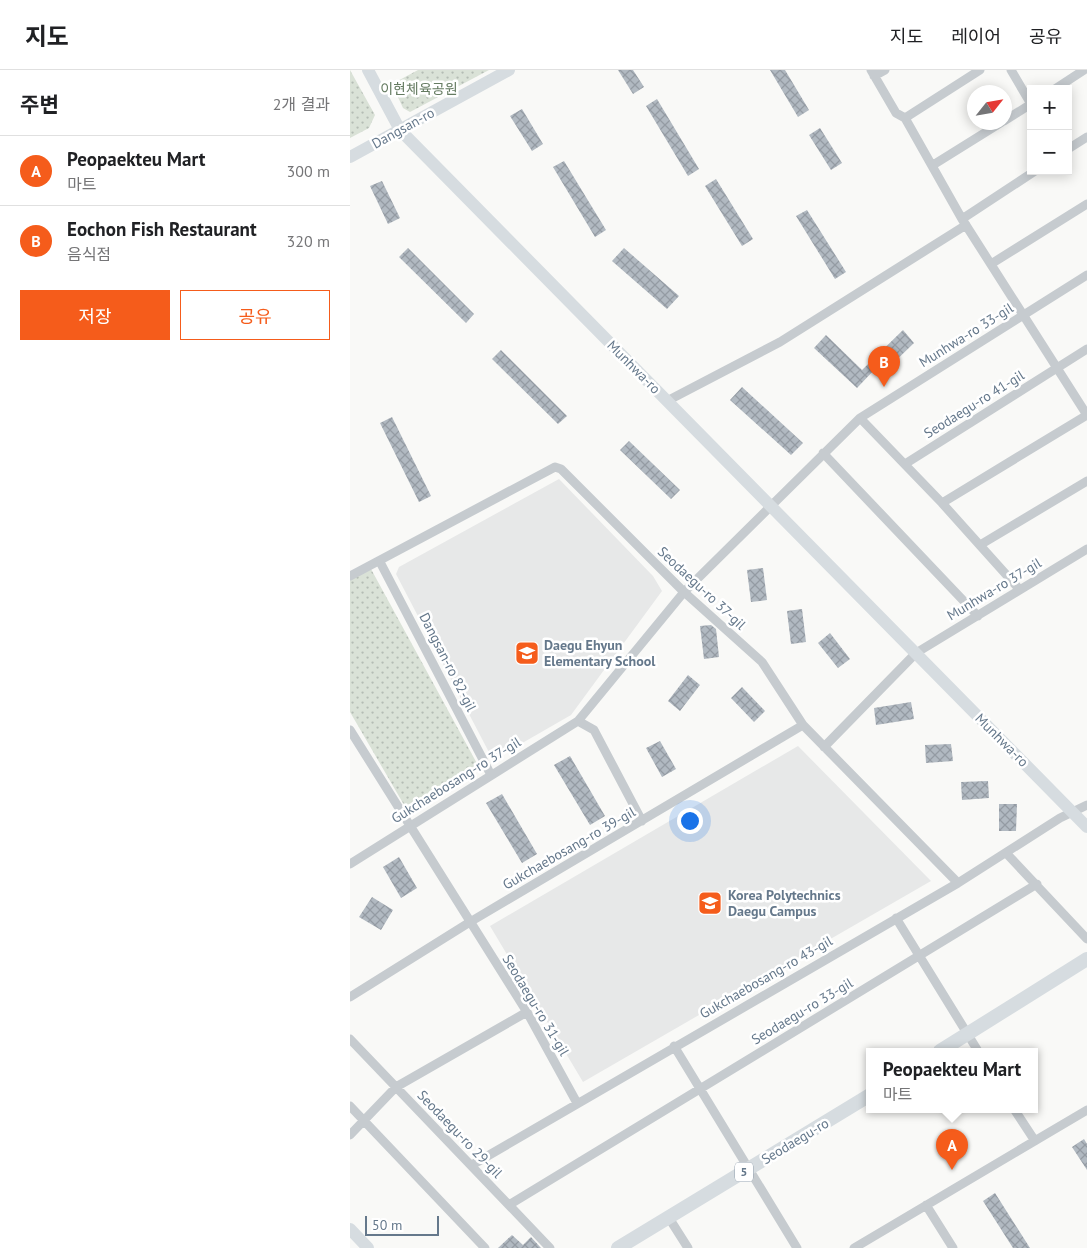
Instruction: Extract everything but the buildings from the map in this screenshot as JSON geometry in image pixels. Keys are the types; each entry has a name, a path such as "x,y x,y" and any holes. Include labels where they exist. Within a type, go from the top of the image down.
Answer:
{"main road":[{"name":"Munhwa-ro","path":"368,70 400,130 1087,827"},
{"name":"Dangsan-ro","path":"350,157 509,70"},
{"path":"944,1048 967,1032 1087,959"},
{"name":"Seodaegu-ro","path":"618,1248 866,1097"},
{"path":"350,1229 368,1248"}],"street":[{"path":"885,70 872,73 896,113 905,118 964,222 1087,415 942,502"},
{"path":"905,118 980,70"},
{"path":"1011,70 1027,97"},
{"path":"1061,85 1084,70"},
{"path":"1012,116 1027,107"},
{"path":"933,165 990,130"},
{"path":"1072,146 1087,137"},
{"path":"668,401 780,342 964,222 1029,175"},
{"path":"991,264 1087,204"},
{"name":"Munhwa-ro 33-gil","path":"770,505 860,418 1087,276"},
{"name":"Seodaegu-ro 41-gil","path":"905,464 1087,349"},
{"path":"860,418 942,502 1020,590"},
{"path":"823,453 978,616"},
{"name":"Seodaegu-ro 37-gil","path":"380,562 555,468 561,469 684,592 762,662 803,725 958,883"},
{"path":"980,545 1087,481"},
{"name":"Gukchaebosang-ro 37-gil","path":"350,864 578,721 684,592 770,505"},
{"name":"Munhwa-ro 37-gil","path":"916,653 1087,549"},
{"path":"350,576 380,562"},
{"name":"Dangsan-ro 82-gil","path":"380,562 491,775"},
{"path":"824,747 916,653"},
{"path":"578,721 594,730 642,821"},
{"name":"Gukchaebosang-ro 39-gil","path":"350,997 470,922 803,725"},
{"name":"Seodaegu-ro 31-gil","path":"350,730 527,1012 578,1103"},
{"name":"Gukchaebosang-ro 43-gil","path":"472,1166 674,1046 1007,854 1060,818 1087,806"},
{"path":"1007,854 1087,939"},
{"path":"918,956 1037,884"},
{"path":"896,918 976,1048"},
{"name":"Seodaegu-ro 33-gil","path":"509,1205 918,956"},
{"path":"350,1135 396,1086 527,1012"},
{"name":"Seodaegu-ro 29-gil","path":"350,1039 550,1248"},
{"path":"674,1046 797,1248"},
{"path":"350,1106 485,1248"},
{"path":"854,1248 870,1244 926,1205 1087,1110"},
{"path":"1017,1113 1035,1141"},
{"path":"926,1205 953,1248"},
{"path":"669,1218 688,1248"}],"shaded area":[{"name":"Daegu Ehyun Elementary School","path":"559,479 653,576 662,591 571,715 493,760 396,574 399,567"},
{"name":"Korea Polytechnics Daegu Campus","path":"798,746 931,881 583,1082 490,926"}],"green space":[{"path":"350,70 375,115 369,128 350,138"},
{"name":"이현체육공원","path":"418,70 489,70 410,112 403,108 392,84"},
{"path":"371,569 480,769 407,810 350,712 350,580"}],"place":[{"name":"Eochon Fish Restaurant","path":"884,387"},
{"name":"Daegu Ehyun Elementary School","path":"527,653"},
{"name":"Korea Polytechnics Daegu Campus","path":"710,903"},
{"name":"Peopaekteu Mart","path":"952,1170"}]}
